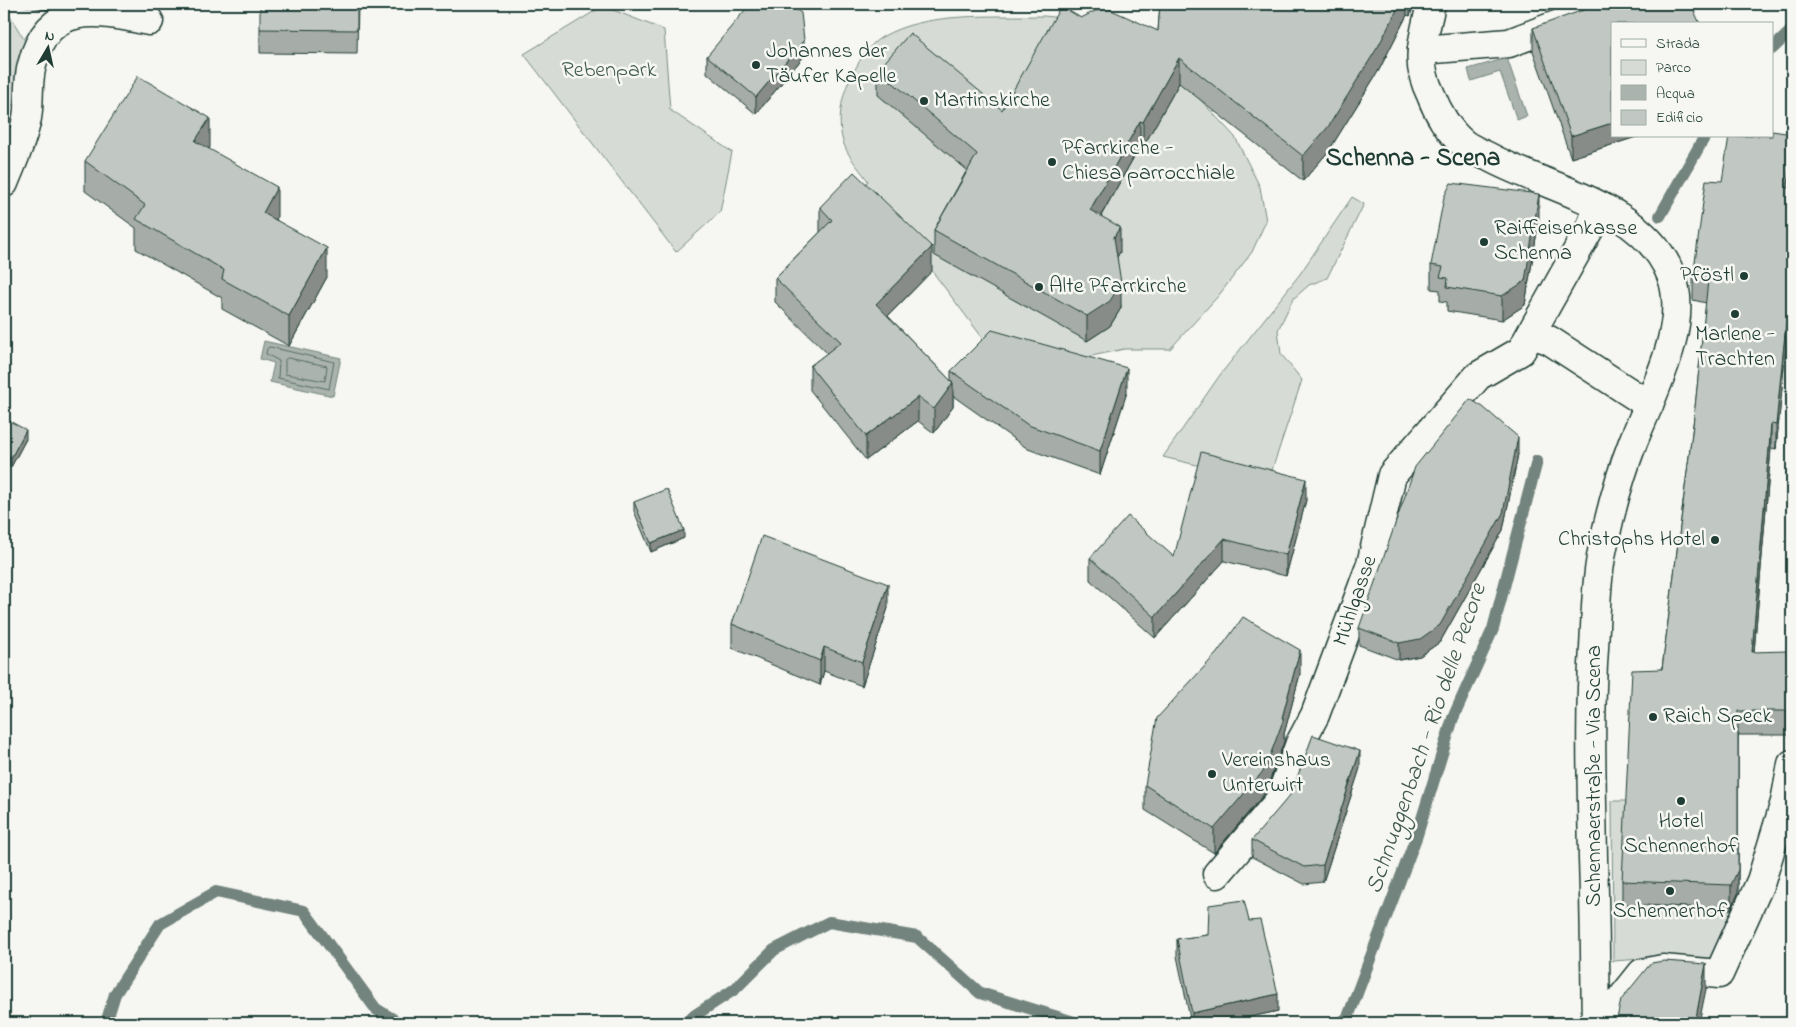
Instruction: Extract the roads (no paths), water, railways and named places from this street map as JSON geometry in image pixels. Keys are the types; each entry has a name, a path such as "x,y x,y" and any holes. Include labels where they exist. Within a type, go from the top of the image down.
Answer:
{"street":[{"name":"Schennaerstraße - Via Scena","path":"1431,4 1422,50 1424,79 1437,110 1462,143 1507,167 1554,185 1600,206 1633,226 1649,240 1664,259 1672,276 1675,294 1677,315 1672,335 1649,405 1619,483 1604,541 1599,580 1590,703 1596,1023"},
{"path":"1422,50 1508,43 1612,4"},
{"path":"4,183 26,119 31,66 41,37 56,22 76,12 109,12 149,21"},
{"path":"1526,343 1590,228 1600,206"},
{"path":"1526,343 1549,340 1649,405"},
{"name":"Mühlgasse","path":"1217,874 1279,801 1300,743 1315,715 1371,564 1392,475 1478,376 1526,343"},
{"path":"1602,1023 1642,974 1663,969 1719,974 1761,882 1785,802 1792,764"}],"water":[{"path":"1507,58 1527,116 1517,120 1500,72 1471,81 1468,69"},
{"path":"264,341 341,358 333,396 270,382 274,363 260,359"}],"waterway":[{"name":"Schnuggenbach - Rio delle Pecore","path":"1774,47 1792,30"},
{"name":"Schnuggenbach - Rio delle Pecore","path":"1660,216 1704,138"},
{"name":"Schnuggenbach - Rio delle Pecore","path":"1341,1023 1348,1017 1417,835 1453,718 1493,629 1537,461"},
{"name":"Schnuggenbach - Rio delle Pecore","path":"106,1023 115,994 160,924 216,892 304,911 376,1009 399,1023"},
{"name":"Schnuggenbach - Rio delle Pecore","path":"683,1023 735,989 774,950 829,922 917,937 980,993 1077,1023"}],"place":[{"name":"Johannes der Täufer Kapelle","path":"756,65"},
{"name":"Martinskirche","path":"924,101"},
{"name":"Pfarrkirche - Chiesa parrocchiale","path":"1052,162"},
{"name":"Raiffeisenkasse Schenna","path":"1484,242"},
{"name":"Pföstl","path":"1744,276"},
{"name":"Alte Pfarrkirche","path":"1039,287"},
{"name":"Marlene - Trachten","path":"1735,314"},
{"name":"Christophs Hotel","path":"1715,540"},
{"name":"Raich Speck","path":"1653,717"},
{"name":"Vereinshaus Unterwirt","path":"1212,774"},
{"name":"Hotel Schennerhof","path":"1681,801"},
{"name":"Schennerhof","path":"1670,891"}],"district":[{"name":"Schenna - Scena","path":"1413,159"}],"park label":[{"name":"Rebenpark","path":"609,71"}]}
